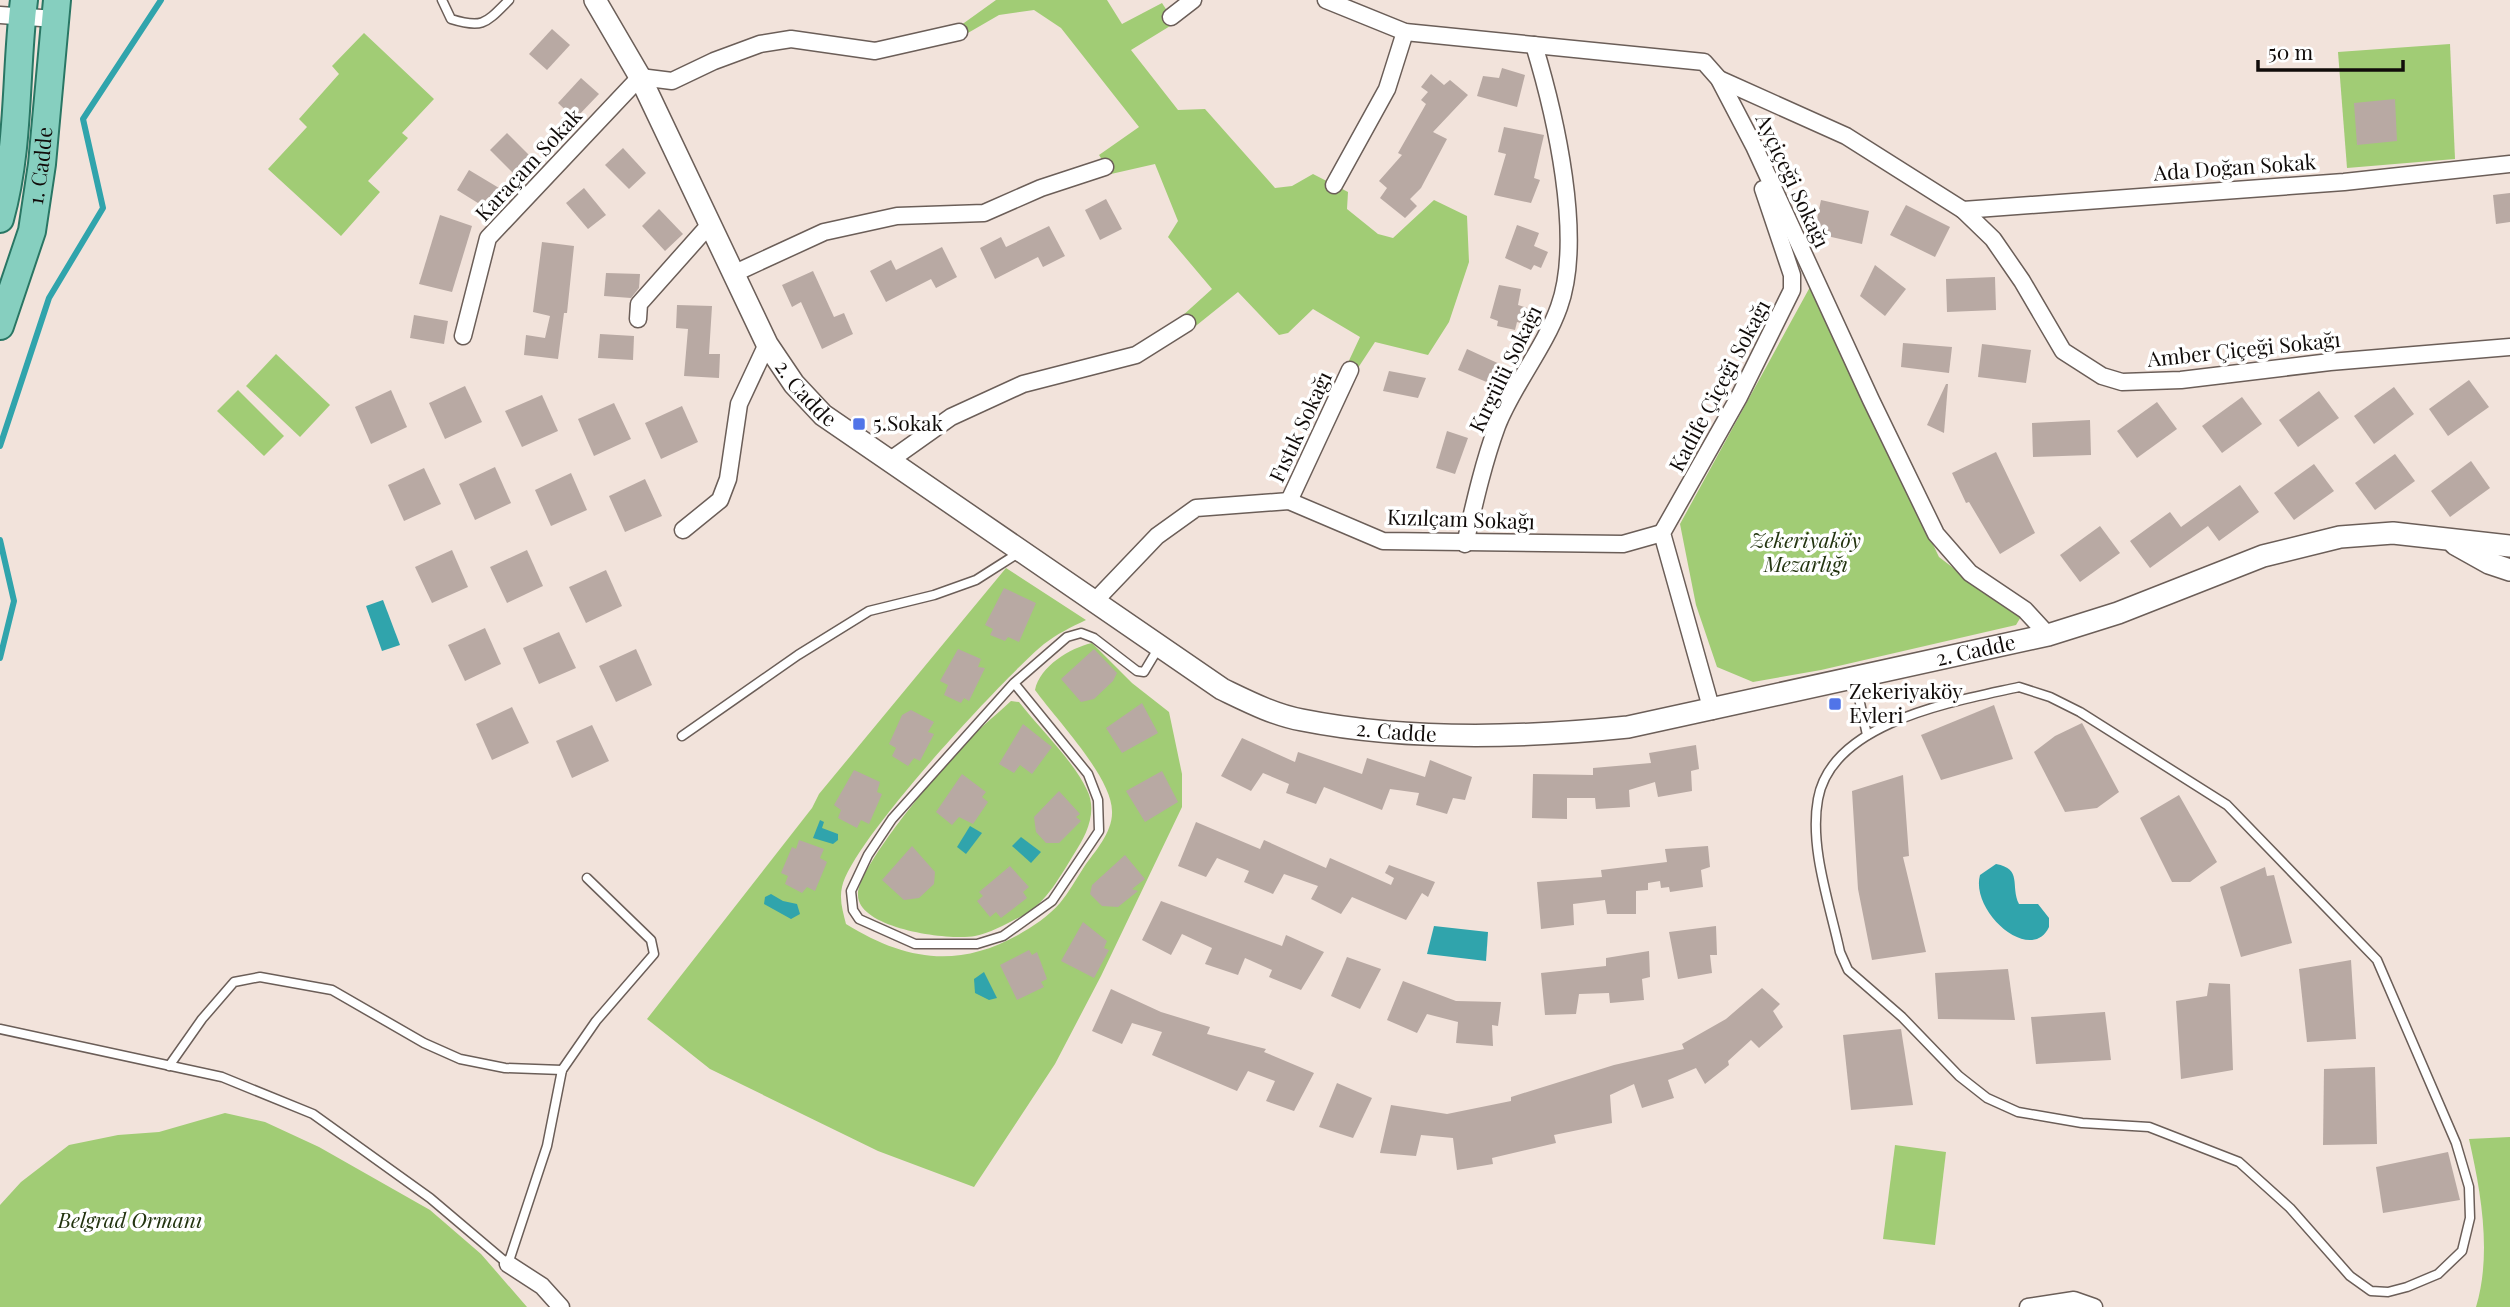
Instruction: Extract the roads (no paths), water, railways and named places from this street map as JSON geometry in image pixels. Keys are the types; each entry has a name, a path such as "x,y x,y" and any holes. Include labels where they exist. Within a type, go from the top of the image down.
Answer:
{"main road":[{"name":"1. Cadde","path":"0,326 32,231 43,163 56,9"},
{"name":"1. Cadde","path":"0,219 6,196 18,105 15,11"}],"street":[{"name":"2. Cadde","path":"595,0 640,77 767,344 794,384 823,415 1093,603 1222,689 1260,707 1300,720 1391,731 1563,734 1628,727 2048,635 2118,613 2263,556 2340,537 2393,533 2510,546"},
{"path":"1171,17 1193,0"},
{"name":"Ayçiçeği Sokağı","path":"1326,0 1405,32 1704,62 1719,79 1754,146 1936,534 1970,573 2025,610 2048,635"},
{"path":"15,11 56,9"},
{"path":"640,77 671,81 749,48 791,39 875,51 959,32"},
{"path":"1334,185 1387,89 1405,32"},
{"name":"Kırgülü Sokağı","path":"1465,544 1498,425 1559,307 1567,271 1568,226 1553,106 1534,45"},
{"name":"Karaçam Sokak","path":"463,336 488,238 640,77"},
{"name":"Amber Çiçeği Sokağı","path":"1719,79 1846,136 1963,210 2000,250 2063,351 2102,376 2122,382 2182,380 2330,362 2510,347"},
{"name":"Kadife Çiçeği Sokağı","path":"1662,533 1739,397 1792,290 1792,275 1768,204 1719,79"},
{"name":"Ada Doğan Sokak","path":"1963,210 2344,182 2510,164"},
{"path":"735,273 824,232 897,216 984,213 1041,188 1105,167"},
{"path":"638,319 639,304 711,223"},
{"path":"889,461 951,417 1023,384 1136,355 1187,323"},
{"path":"683,530 720,500 728,479 739,404 767,344"},
{"name":"Fıstık Sokağı","path":"1289,501 1350,370"},
{"name":"Kızılçam Sokağı","path":"1093,603 1157,536 1196,508 1289,501 1384,541 1623,544 1662,533"},
{"path":"1662,533 1712,710"},
{"path":"2447,540 2489,564 2510,570"},
{"path":"508,1264 542,1286 561,1307"},
{"path":"2028,1307 2074,1300 2094,1307"}],"lane":[{"path":"442,0 451,19 473,26 487,22 509,0"},
{"path":"682,736 798,655 869,611 934,595 976,580 1021,551"},
{"path":"1014,683 1088,774 1098,800 1099,831 1052,901 1003,936 977,944 915,944 859,919 853,910 852,891 874,846 892,819 943,759 1014,683 1068,637 1081,633 1094,639 1137,671 1144,672 1159,648"},
{"path":"1854,677 1867,734"},
{"path":"2019,687 2050,696 2080,712 2227,805 2377,960 2456,1143 2469,1187 2470,1218 2462,1251 2438,1273 2407,1287 2388,1292 2371,1291 2350,1276 2290,1208 2239,1162 2150,1127 2082,1123 2018,1112 1987,1098 1959,1076 1902,1017 1848,970 1840,952 1817,831 1818,797 1838,761 1867,734 1920,711 2019,687"},
{"path":"0,1029 222,1077 313,1114 430,1198 508,1264 547,1146 562,1070 596,1021 654,954 651,940 587,878"},
{"path":"169,1066 202,1019 234,982 260,977 332,990 424,1043 460,1059 505,1068 562,1070"}],"water":[{"path":"383,600 400,645 382,651 366,606"},
{"path":"820,820 824,822 822,828 838,834 838,840 833,844 813,838"},
{"path":"970,826 982,833 966,854 957,847"},
{"path":"1021,837 1041,852 1031,863 1012,846"},
{"path":"1996,864 2004,866 2013,874 2019,904 2038,904 2049,918 2049,927 2040,937 2029,940 2017,937 1993,918 1984,904 1979,889 1980,875"},
{"path":"771,894 783,901 797,904 800,914 791,919 764,904 765,897"},
{"path":"1434,926 1488,932 1486,961 1427,954"},
{"path":"984,972 997,998 989,1000 975,993 974,979"}],"waterway":[{"path":"0,446 49,298 103,208 83,119 161,0"},
{"path":"0,540 14,601 0,658"}],"place":[{"name":"5.Sokak","path":"859,424"},
{"name":"Zekeriyaköy Evleri","path":"1835,704"}],"park label":[{"name":"Zekeriyaköy Mezarlığı","path":"1806,553"},
{"name":"Belgrad Ormanı","path":"130,1221"}]}
